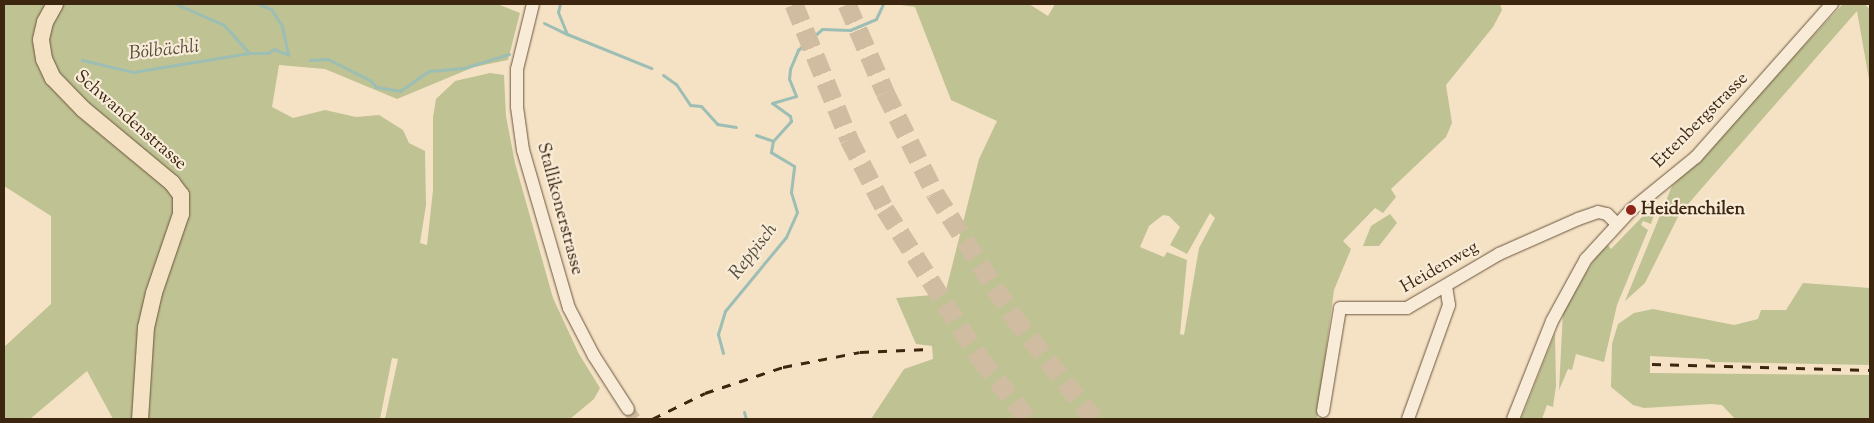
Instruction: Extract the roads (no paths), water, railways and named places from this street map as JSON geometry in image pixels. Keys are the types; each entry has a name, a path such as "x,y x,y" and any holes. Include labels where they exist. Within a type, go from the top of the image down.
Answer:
{"main road":[{"name":"Schwandenstrasse","path":"55,4 45,22 41,40 44,59 53,78 83,110 172,183 180,195 181,214 154,293 146,327 140,419"}],"street":[{"name":"Stallikonerstrasse","path":"533,4 517,69 517,107 523,150 569,308 594,356 628,408"},
{"name":"Ettenbergstrasse","path":"1513,419 1566,293 1586,259 1617,224 1696,156 1832,4"},
{"name":"Heidenweg","path":"1323,411 1340,308 1406,308 1446,287 1499,254 1598,212 1607,214 1617,224"},
{"path":"1408,419 1449,305 1446,287"}],"waterway":[{"path":"176,4 224,25 249,53 268,53 274,49 288,55"},
{"path":"259,4 271,9 282,26 288,54"},
{"path":"560,4 558,12 567,34 651,68"},
{"name":"Reppisch","path":"723,353 718,334 725,311 786,237 797,212 791,192 794,166 771,152 773,141 791,121 790,116 772,103 796,96 789,79 790,69 798,50 822,29 850,30 876,19 883,4"},
{"path":"544,23 567,34"},
{"name":"Bölbächli","path":"82,60 133,72 249,53"},
{"path":"310,60 328,59 370,80 376,87 400,91 429,71 464,68 509,54"},
{"path":"663,75 676,84 690,105 701,106 717,124 736,127"},
{"path":"756,135 773,141"},
{"name":"Reppisch","path":"744,412 746,419"}],"tunnel":[{"path":"794,4 849,139 885,209 980,358 1028,419"},
{"path":"847,4 885,92 935,193 1013,316 1094,419"},
{"path":"628,409 635,419"}],"railway":[{"path":"652,419 705,393 783,367 860,352 929,349"},
{"path":"1652,364 1870,370"}],"place":[{"name":"Heidenchilen","path":"1631,210"}]}
